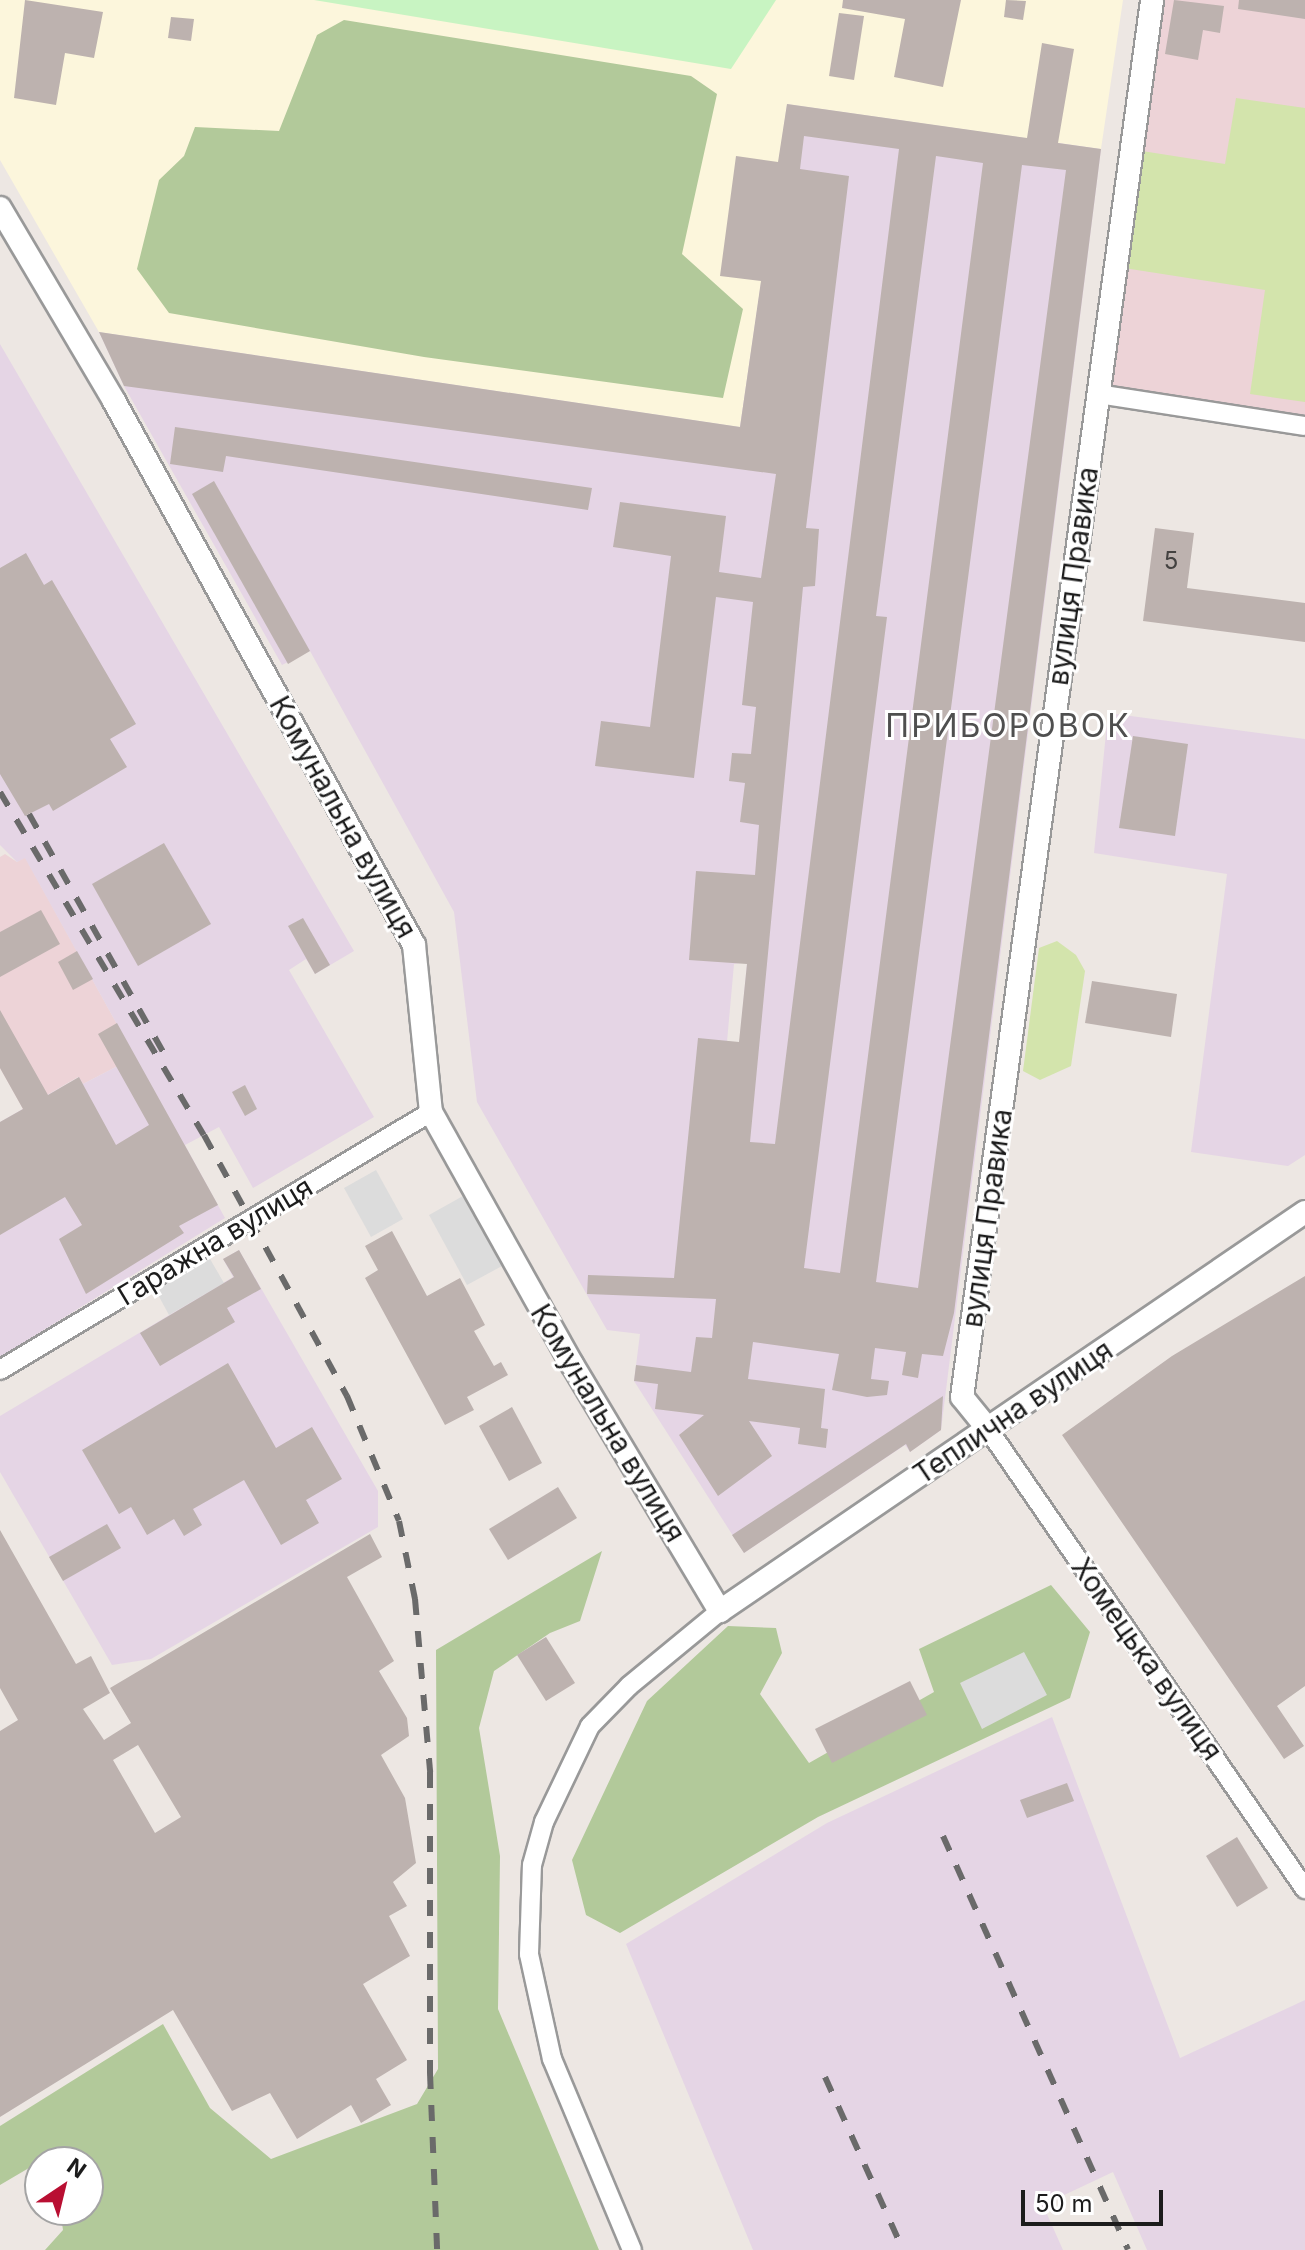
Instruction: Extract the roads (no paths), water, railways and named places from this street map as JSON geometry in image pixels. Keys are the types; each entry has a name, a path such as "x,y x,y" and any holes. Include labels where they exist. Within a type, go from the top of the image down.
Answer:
{"street":[{"name":"вулиця Правика","path":"988,1429 962,1397 1152,0"},
{"name":"Комунальна вулиця","path":"0,208 121,415 414,945 431,1112 572,1364 720,1611"},
{"path":"1098,394 1305,426"},
{"name":"Гаражна вулиця","path":"0,1370 431,1112"},
{"name":"Теплична вулиця","path":"720,1611 1305,1212"},
{"name":"Хомецька вулиця","path":"988,1429 1305,1889"},
{"path":"632,2250 552,2059 529,1954 532,1865 544,1822 590,1726 629,1686 720,1611"}],"railway":[{"path":"0,792 204,1135 347,1396 399,1521 415,1599 430,1772 430,2073 437,2250"},
{"path":"29,814 167,1059"},
{"path":"943,1836 1128,2250"},
{"path":"825,2077 903,2250"}],"district":[{"name":"ПРИБОРОВОК","path":"1008,726"}]}
